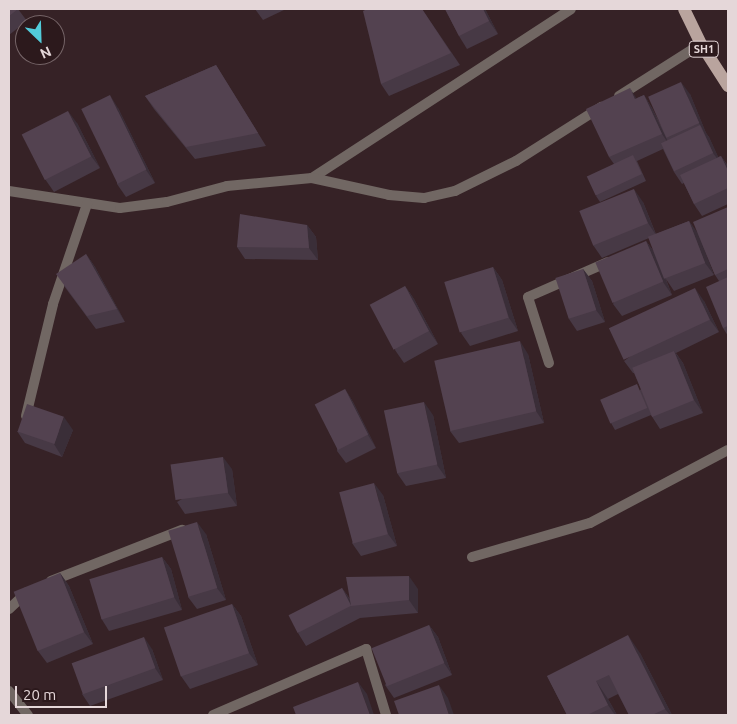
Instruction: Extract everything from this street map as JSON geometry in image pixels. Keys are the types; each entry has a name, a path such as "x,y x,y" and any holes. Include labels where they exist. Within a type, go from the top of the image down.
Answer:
{"main road":[{"name":"SH1","path":"684,9 701,44 728,86"}],"street":[{"path":"312,178 571,9"},
{"path":"9,191 120,208 167,202 227,186 312,178 389,195 424,198 455,191 516,161 701,44"},
{"path":"25,418 53,304 87,204"},
{"path":"549,362 528,297 618,258"},
{"path":"472,557 590,523 728,450"},
{"path":"9,609 27,591 190,527"},
{"path":"213,715 366,649 386,715"},
{"path":"9,691 28,715"}],"building":[{"path":"9,9 18,9 9,16"},
{"path":"367,9 422,9 451,53 381,84 363,11"},
{"path":"445,9 483,9 489,21 459,36"},
{"path":"216,65 258,133 186,147 145,96"},
{"path":"681,82 699,123 666,138 648,97"},
{"path":"630,88 635,99 644,95 662,134 609,157 586,109"},
{"path":"110,95 146,170 118,184 81,109"},
{"path":"68,111 91,156 45,180 22,135"},
{"path":"700,125 713,153 674,171 661,143"},
{"path":"633,155 642,174 596,196 587,177"},
{"path":"721,156 728,171 728,188 694,204 680,175"},
{"path":"634,189 648,223 593,245 579,211"},
{"path":"728,207 728,269 715,275 693,222"},
{"path":"240,214 307,225 309,248 237,247"},
{"path":"689,221 705,263 664,279 648,237"},
{"path":"646,241 663,282 613,303 595,262"},
{"path":"86,254 117,309 87,316 56,274"},
{"path":"493,267 508,318 460,333 444,282"},
{"path":"583,269 596,310 569,319 555,278"},
{"path":"728,277 728,326 723,328 706,287"},
{"path":"405,286 429,331 394,350 370,305"},
{"path":"695,288 710,320 624,360 609,328"},
{"path":"520,341 536,411 450,431 434,361"},
{"path":"674,351 694,400 652,417 632,368"},
{"path":"637,384 647,408 610,424 600,400"},
{"path":"345,389 368,434 338,450 315,404"},
{"path":"424,402 437,465 397,473 384,411"},
{"path":"27,404 64,417 54,444 18,431"},
{"path":"223,457 228,493 176,500 171,464"},
{"path":"374,483 388,534 353,544 339,492"},
{"path":"197,522 217,588 188,597 168,531"},
{"path":"162,557 174,597 102,619 89,579"},
{"path":"60,573 84,632 38,651 14,592"},
{"path":"409,576 409,600 351,606 346,577"},
{"path":"342,588 351,606 298,633 289,615"},
{"path":"232,604 249,653 181,677 164,627"},
{"path":"429,625 444,663 387,686 372,648"},
{"path":"628,635 665,709 652,715 629,715 609,675 596,681 608,705 587,715 567,715 547,676"},
{"path":"144,637 155,668 83,694 72,663"},
{"path":"358,682 370,715 296,715 293,707"},
{"path":"439,685 449,715 399,715 394,701"}]}
